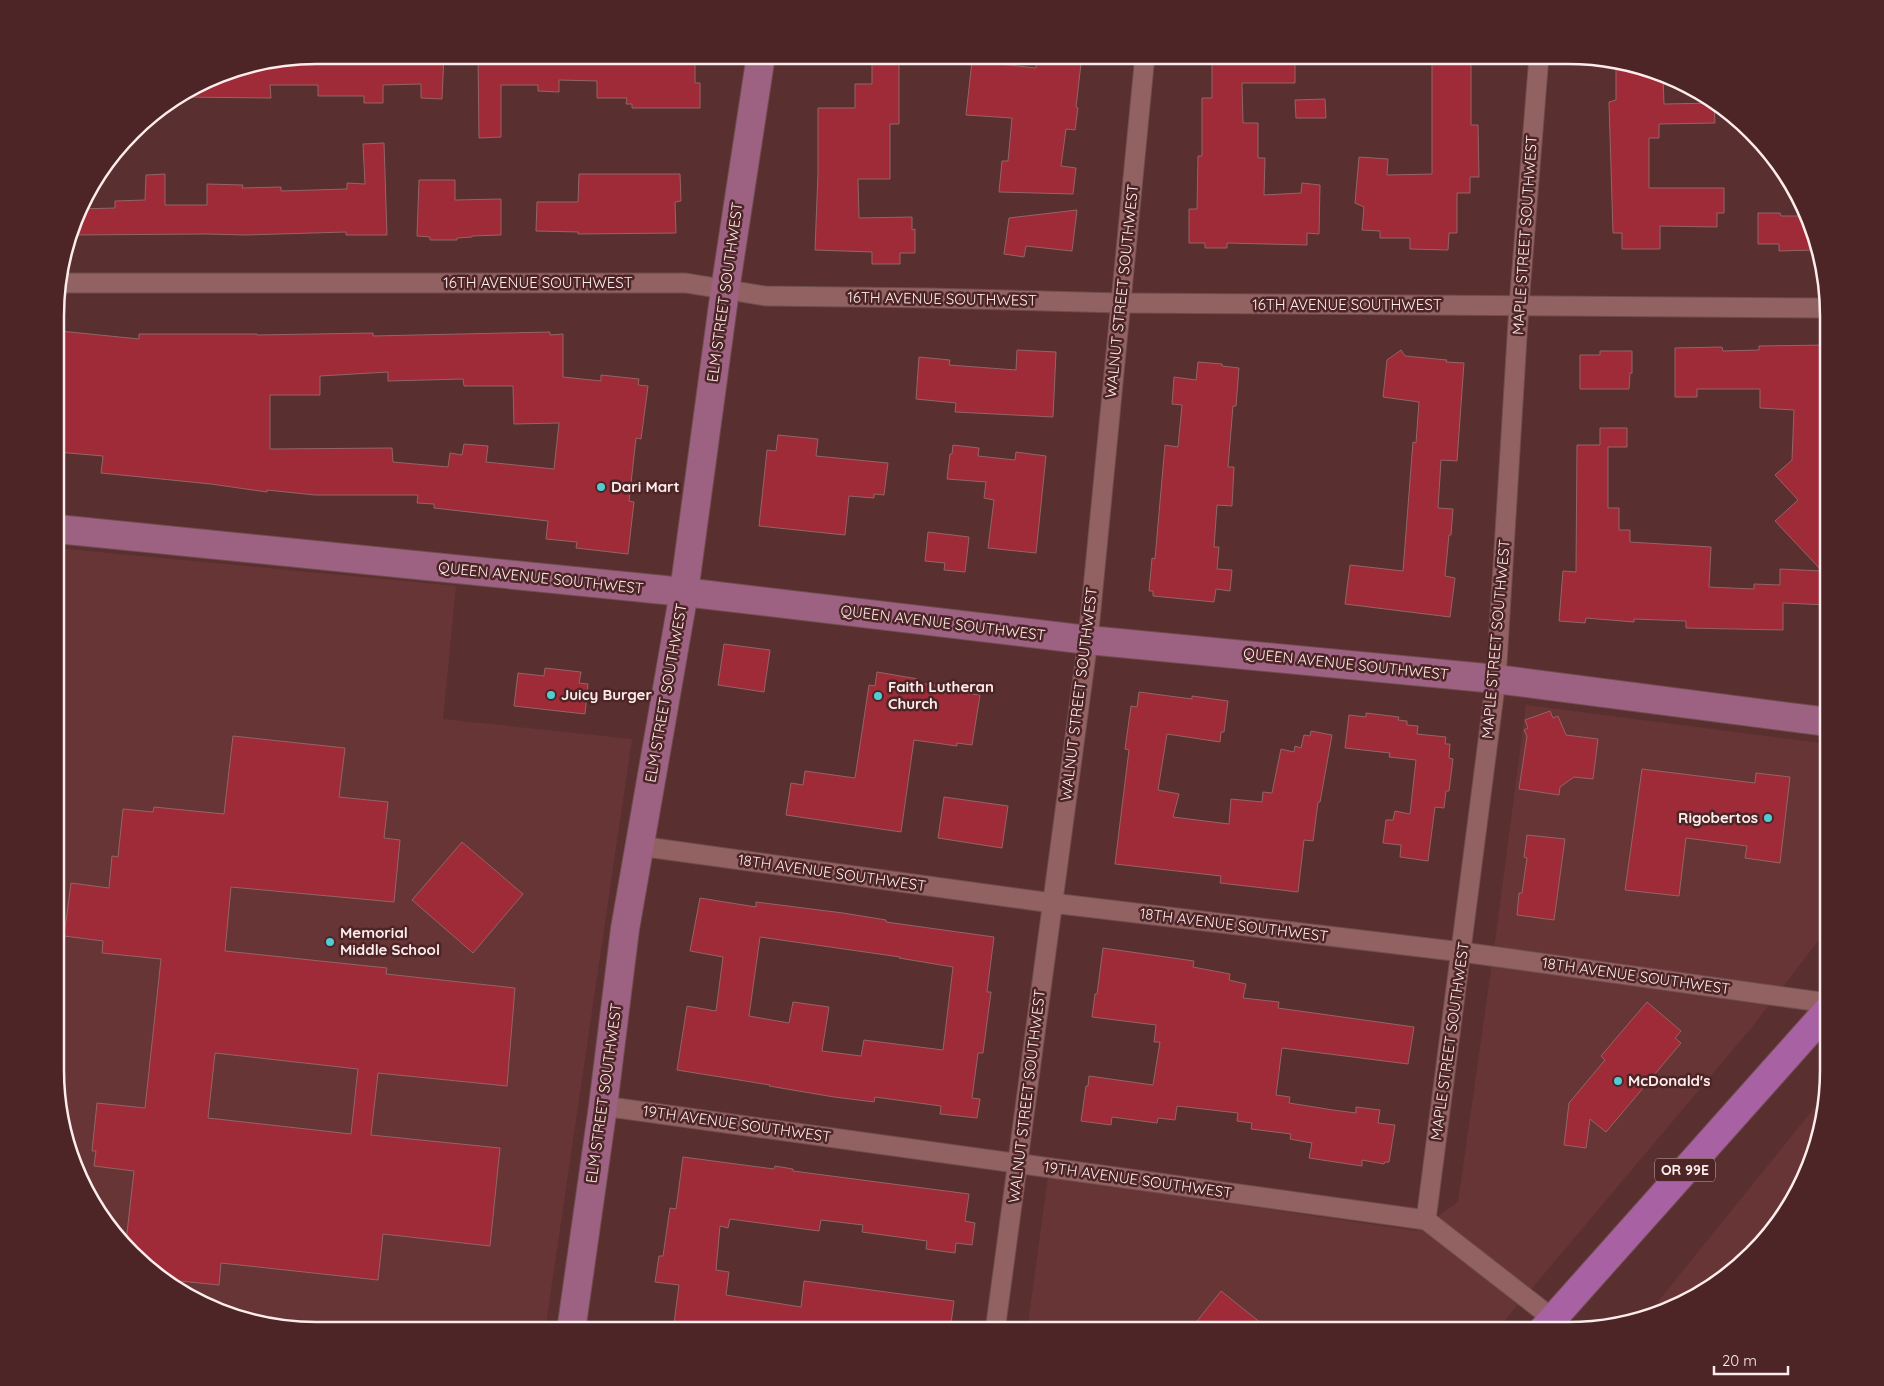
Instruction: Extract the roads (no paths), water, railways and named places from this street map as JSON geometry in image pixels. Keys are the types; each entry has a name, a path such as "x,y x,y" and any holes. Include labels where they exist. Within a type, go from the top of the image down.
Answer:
{"main road":[{"name":"ELM STREET SOUTHWEST","path":"572,1322 603,1106 625,929 684,592 725,290 760,64"},
{"name":"QUEEN AVENUE SOUTHWEST","path":"64,530 684,592 1088,640 1496,679 1820,721"},
{"name":"OR 99E","path":"1550,1322 1820,1019"}],"street":[{"name":"WALNUT STREET SOUTHWEST","path":"996,1322 1088,640 1144,64"},
{"name":"MAPLE STREET SOUTHWEST","path":"1426,1220 1496,679 1519,305 1538,64"},
{"name":"16TH AVENUE SOUTHWEST","path":"66,283 686,283 765,296 1121,303 1820,308"},
{"name":"18TH AVENUE SOUTHWEST","path":"639,846 1052,903 1462,952 1820,1002"},
{"name":"19TH AVENUE SOUTHWEST","path":"603,1106 1426,1220 1544,1322"}],"place":[{"name":"Dari Mart","path":"601,487"},
{"name":"Juicy Burger","path":"551,695"},
{"name":"Faith Lutheran Church","path":"878,696"},
{"name":"Rigobertos","path":"1768,818"},
{"name":"Memorial Middle School","path":"330,942"},
{"name":"McDonald's","path":"1618,1081"}]}
